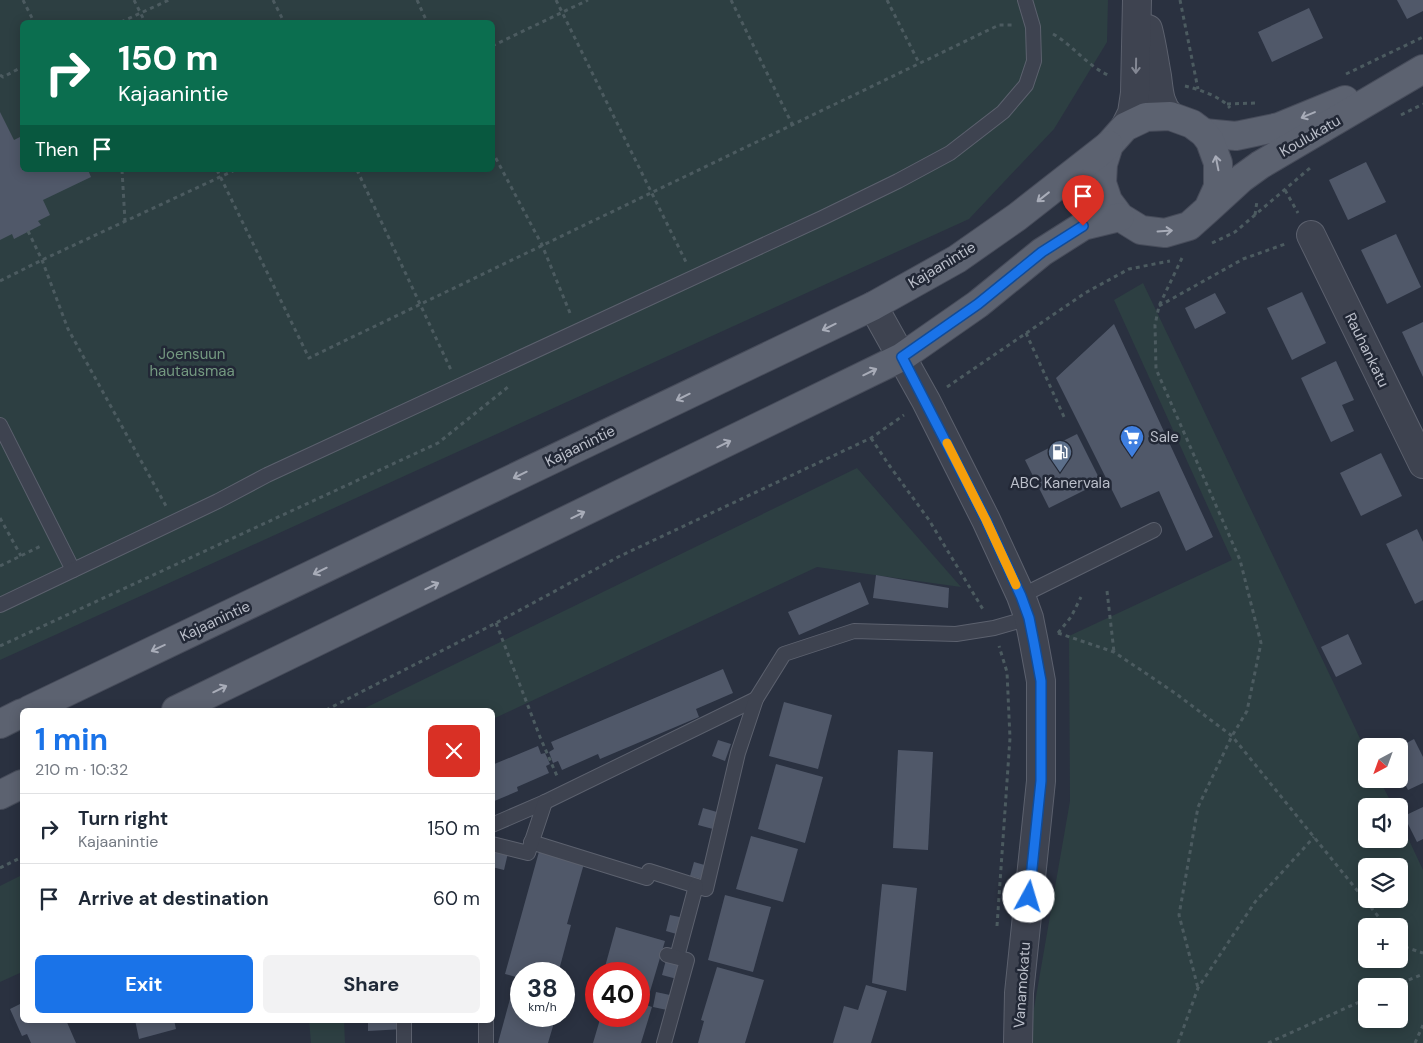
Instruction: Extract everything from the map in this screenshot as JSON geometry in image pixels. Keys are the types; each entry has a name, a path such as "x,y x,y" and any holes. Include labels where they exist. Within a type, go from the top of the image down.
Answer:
{"main road":[{"name":"Koulukatu","path":"1204,134 1236,136 1279,127 1421,70"},
{"name":"Koulukatu","path":"1208,210 1242,178 1260,165 1421,70"},
{"path":"1170,116 1192,124 1204,134 1210,141 1218,163 1218,187 1208,210 1189,226 1166,233 1141,230 1120,217 1108,201 1102,183 1102,164 1117,136 1146,117 1170,116"},
{"name":"Kajaanintie","path":"32,708 873,306 957,259 1017,217 1117,136"},
{"path":"180,708 902,357 978,304 1050,247 1083,226 1120,217"},
{"path":"0,724 20,714"},
{"path":"0,795 20,785"}],"street":[{"path":"1117,136 1132,113 1136,77 1138,0"},
{"path":"1138,0 1151,40 1159,96 1164,110 1170,116"},
{"name":"Rauhankatu","path":"1311,235 1423,464"},
{"name":"Vanamokatu","path":"873,306 926,401 986,520 1025,607 1041,681 1041,781 1019,993 1018,1043"}],"lane":[{"path":"0,605 175,522 267,475 882,190 950,153 1003,112 1026,84 1034,61 1033,27 1025,0"},
{"path":"0,425 73,570"},
{"path":"532,842 646,878 649,871 706,889 738,752 756,699 784,654 854,631 956,634 994,628 1025,607 1154,530"},
{"path":"495,824 564,793 756,699"},
{"path":"495,845 528,852 545,802"},
{"path":"664,1043 687,960 672,956 696,886"},
{"path":"404,1023 404,1043"},
{"path":"486,1023 486,1043"}],"path":[{"path":"23,0 33,20"},
{"path":"134,0 144,20"},
{"path":"126,20 169,0"},
{"path":"273,0 283,20"},
{"path":"417,0 426,20"},
{"path":"556,0 694,278"},
{"path":"495,45 588,0"},
{"path":"731,0 792,124"},
{"path":"887,0 919,63"},
{"path":"1180,0 1198,89"},
{"path":"218,172 308,358 999,25 1019,25 1049,32 1057,36 1099,71 1117,79 1136,77"},
{"path":"0,76 2,77 20,68"},
{"path":"495,157 542,245 578,331"},
{"path":"1255,215 1312,167"},
{"path":"122,172 125,221"},
{"path":"0,281 231,172"},
{"path":"358,172 459,386"},
{"path":"28,231 42,260 68,329 175,522"},
{"path":"1159,306 1243,259 1311,235"},
{"path":"1182,258 1159,306 1155,325 1156,369 1240,560 1261,642 1247,711 1232,736 1198,806 1179,915 1198,988"},
{"path":"330,708 496,623 618,557 871,438 1085,293 1129,269"},
{"path":"1026,333 1065,419"},
{"path":"0,646 438,443 516,381"},
{"path":"871,438 929,520 994,628 1007,672 1010,738 997,928"},
{"path":"0,518 20,556"},
{"path":"0,566 57,538"},
{"path":"1107,591 1114,652"},
{"path":"1050,637 1058,633 1071,617 1081,597"},
{"path":"496,623 564,793"},
{"path":"1058,633 1114,652 1175,693 1232,736 1380,918"},
{"path":"1178,1043 1198,988 1255,902 1314,837"},
{"path":"0,868 20,858"},
{"path":"1408,948 1423,953"},
{"path":"1408,980 1423,974"},
{"path":"1268,1043 1358,1003"},
{"path":"1416,1043 1423,1025"}],"green space":[{"name":"Joensuun hautausmaa","path":"0,0 1108,0 1107,42 1054,129 969,219 0,660"},
{"path":"1143,283 1360,738 1358,738 1358,788 1384,788 1389,798 1358,798 1358,848 1408,848 1408,838 1423,870 1423,1043 1030,1043 1029,1037 1070,801 1069,636 1232,560 1114,300"},
{"path":"857,468 961,587 817,567 495,718 495,708 365,708"},
{"path":"20,876 20,973 0,982 0,886"},
{"path":"309,1023 344,1023 345,1043 311,1043"}],"building":[{"path":"1397,0 1423,0 1423,11 1407,19"},
{"path":"1309,8 1323,38 1272,62 1258,32"},
{"path":"0,112 14,140 20,137 20,172 89,172 91,177 43,200 50,215 38,221 41,225 14,239 12,234 0,240"},
{"path":"1366,162 1386,202 1348,220 1329,180"},
{"path":"1396,234 1421,287 1387,304 1361,250"},
{"path":"1302,292 1326,343 1292,360 1267,308"},
{"path":"1215,293 1226,313 1195,329 1185,308"},
{"path":"1423,322 1423,377 1402,332"},
{"path":"1114,324 1213,537 1186,551 1159,491 1121,508 1056,378"},
{"path":"1336,361 1354,400 1342,405 1354,431 1331,442 1301,378"},
{"path":"1077,434 1101,482 1049,508 1025,460"},
{"path":"1381,453 1402,496 1361,516 1340,473"},
{"path":"1417,529 1423,542 1423,600 1415,604 1386,544"},
{"path":"876,575 949,588 948,608 873,598"},
{"path":"860,582 869,604 799,635 788,612"},
{"path":"1348,634 1362,664 1336,677 1321,647"},
{"path":"723,669 733,693 696,709 699,717 600,759 598,754 562,770 558,761 553,763 549,752 554,749 551,742"},
{"path":"784,702 832,715 818,769 769,756"},
{"path":"1414,739 1423,757 1423,783 1408,790 1407,788 1408,742"},
{"path":"718,740 731,744 725,761 712,756"},
{"path":"538,746 541,754 545,753 550,764 546,766 549,773 517,787 518,791 495,801 495,764"},
{"path":"898,750 933,752 928,850 893,848"},
{"path":"776,764 823,777 805,843 758,829"},
{"path":"1423,807 1423,839 1417,842 1408,824 1408,814"},
{"path":"703,808 717,812 713,829 698,825"},
{"path":"751,836 798,849 783,902 736,889"},
{"path":"540,848 585,860 567,924 571,925 561,962 510,962 510,975 505,974"},
{"path":"495,850 508,853 504,870 495,868"},
{"path":"694,862 708,866 705,880 690,876"},
{"path":"882,884 917,888 906,991 872,983"},
{"path":"725,895 771,907 753,972 708,960"},
{"path":"670,915 684,918 680,935 666,931"},
{"path":"616,927 665,941 650,992 650,962 606,962"},
{"path":"666,960 681,965 677,979 662,975"},
{"path":"717,967 764,980 745,1043 698,1043 704,1021 701,1020"},
{"path":"866,985 887,991 871,1043 833,1043 844,1006 858,1010"},
{"path":"656,992 670,995 667,1010 653,1007"},
{"path":"510,999 510,1027 553,1027 548,1043 498,1043"},
{"path":"20,1004 20,1023 67,1023 76,1043 31,1043 27,1034 22,1036 10,1009"},
{"path":"136,1023 175,1023 176,1029 139,1039"},
{"path":"368,1023 403,1023 404,1029 368,1031"},
{"path":"598,1027 646,1027 641,1043 593,1043"}],"slow traffic":[{"path":"947,443 1016,585"}],"place":[{"name":"Sale","path":"1132,458"},
{"name":"ABC Kanervala","path":"1060,473"}],"route":[{"path":"1029,897 1041,781 1041,681 1029,618 1021,596 986,520 902,357 978,304 1042,252 1083,226"}]}
